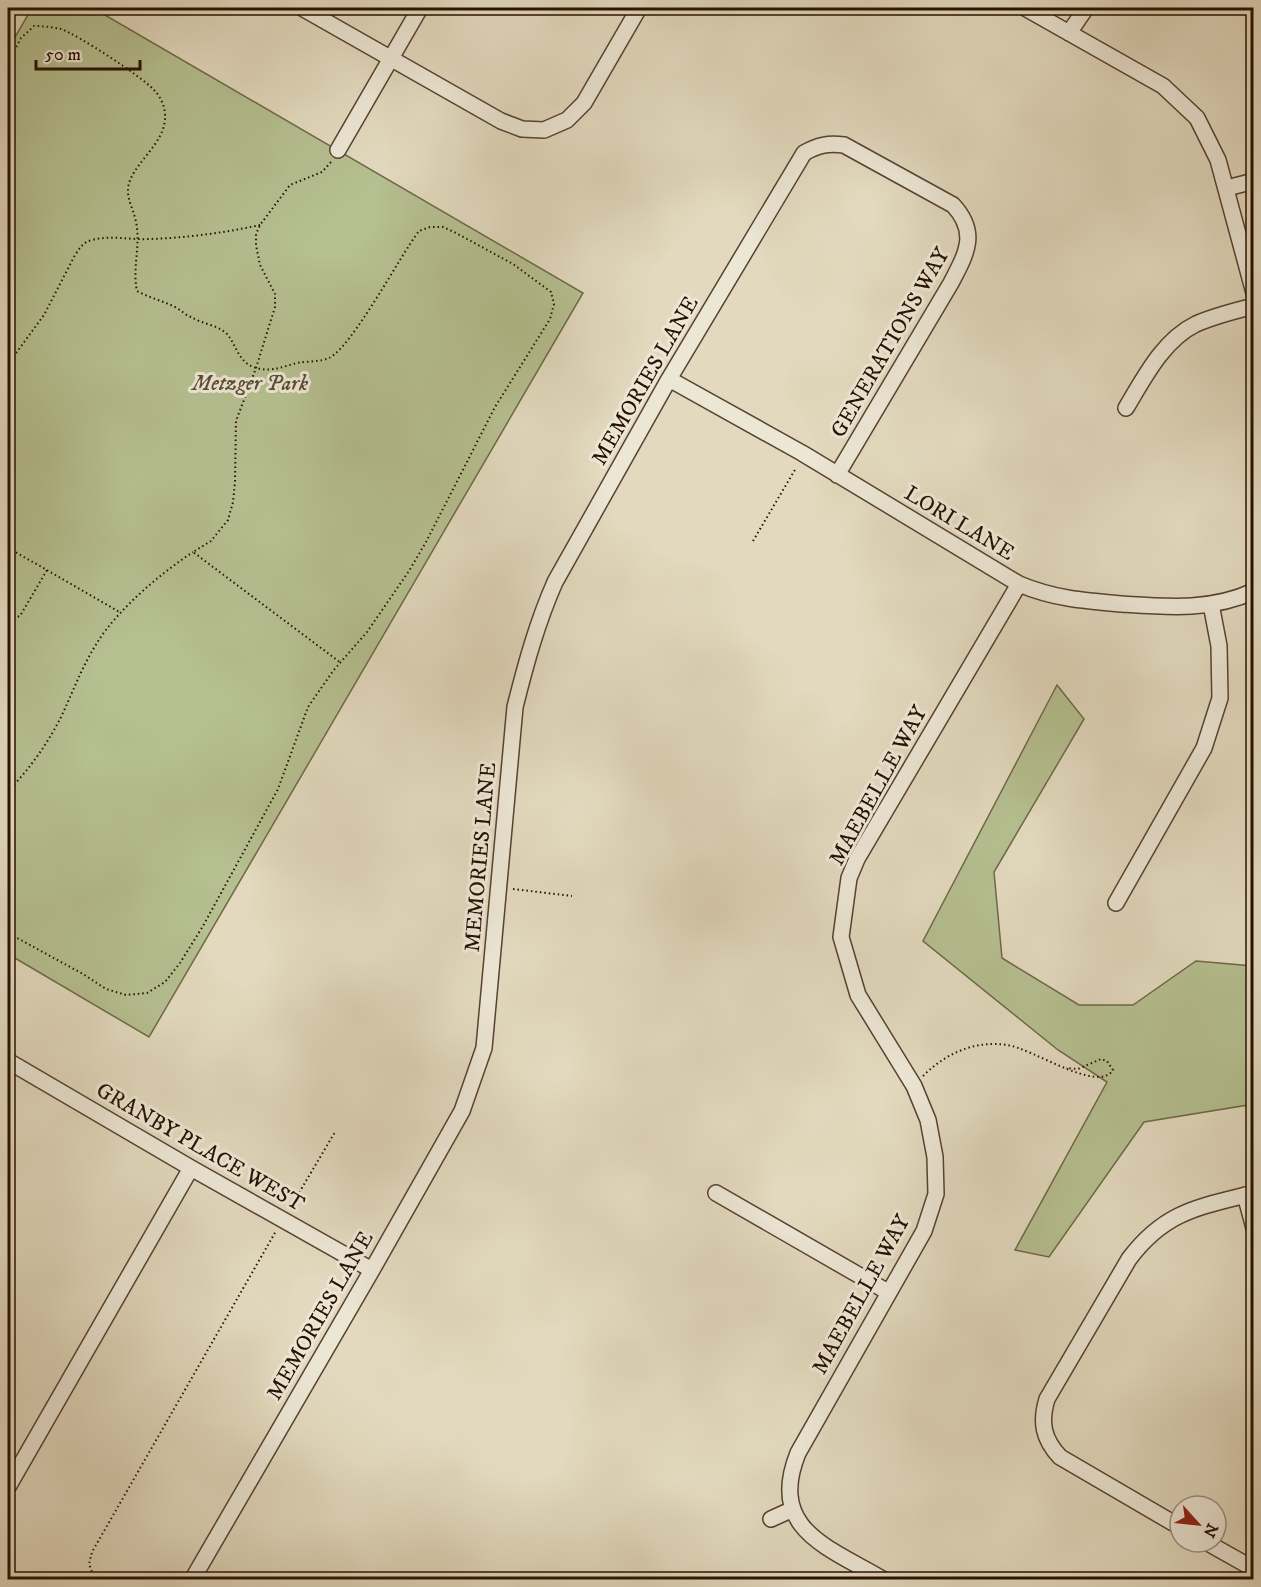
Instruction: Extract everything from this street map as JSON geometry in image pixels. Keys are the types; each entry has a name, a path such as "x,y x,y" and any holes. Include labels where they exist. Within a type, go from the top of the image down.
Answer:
{"street":[{"path":"302,8 501,121 522,129 544,130 567,120 584,103 639,8"},
{"path":"338,150 420,8"},
{"path":"1025,8 1163,87 1197,118 1218,160 1254,293"},
{"path":"1069,33 1086,8"},
{"name":"GENERATIONS WAY","path":"818,145 832,143 844,145 953,205 961,213 969,237 968,251 951,283 837,475"},
{"name":"MEMORIES LANE","path":"192,1580 462,1111 484,1048 515,707 528,653 555,582 669,380 804,153 818,145"},
{"path":"1227,188 1254,181"},
{"path":"1126,408 1162,352 1177,337 1195,325 1254,306"},
{"name":"LORI LANE","path":"669,380 837,475 1019,584 1061,598 1175,608 1211,604 1254,591"},
{"name":"MAEBELLE WAY","path":"793,1509 789,1493 790,1472 798,1453 924,1231 936,1194 935,1157 928,1120 914,1086 858,994 840,937 849,878 1019,584"},
{"path":"1116,903 1204,748 1220,698 1219,646 1211,604"},
{"name":"GRANBY PLACE WEST","path":"8,1060 191,1168 372,1270"},
{"path":"8,1487 191,1168"},
{"path":"716,1193 888,1292"},
{"path":"1168,1520 1063,1460 1045,1436 1043,1412 1047,1399 1129,1259 1141,1243 1157,1228 1175,1216 1193,1209 1250,1194 1254,1228"},
{"path":"771,1519 793,1509 801,1526 814,1538 884,1580"},
{"path":"1227,1554 1254,1569"}],"path":[{"path":"8,63 21,38 33,26 48,27 63,30 81,40 154,90 163,102 165,120 158,140 130,180 127,196 136,222 134,278 137,291 219,328 228,335 238,354 249,365 271,371 296,363 328,359 339,350 357,327 419,231 429,227 443,227 513,264 551,291 554,304 550,319 495,407 426,542 367,632 320,687 308,707 278,789 203,926 165,982 147,993 126,995 106,989 8,933"},
{"path":"8,791 45,745 61,718 83,666 105,629 170,567 211,541 228,520 235,482 236,421 256,368 275,301 275,294 260,265 256,234 260,225 290,185 321,172 330,165 338,150"},
{"path":"8,364 44,315 81,246 89,241 108,237 137,240 177,238 227,232 260,225"},
{"path":"753,541 796,468"},
{"path":"8,548 121,613"},
{"path":"193,552 341,663"},
{"path":"8,620 20,616 47,570"},
{"path":"517,890 572,896"},
{"path":"921,1078 937,1062 952,1053 988,1044 1007,1045 1029,1051 1085,1077 1102,1078 1110,1075 1113,1070 1111,1064 1101,1059 1078,1069 1066,1068"},
{"path":"286,1214 335,1132"},
{"path":"95,1580 89,1564 92,1552 280,1225"}],"green space":[{"name":"Metzger Park","path":"32,8 93,8 583,293 149,1037 8,954 8,49"},
{"path":"1057,685 1084,719 994,872 1002,958 1079,1005 1133,1005 1196,961 1253,966 1254,1104 1144,1122 1049,1257 1015,1250 1107,1082 1058,1050 923,941"}]}
